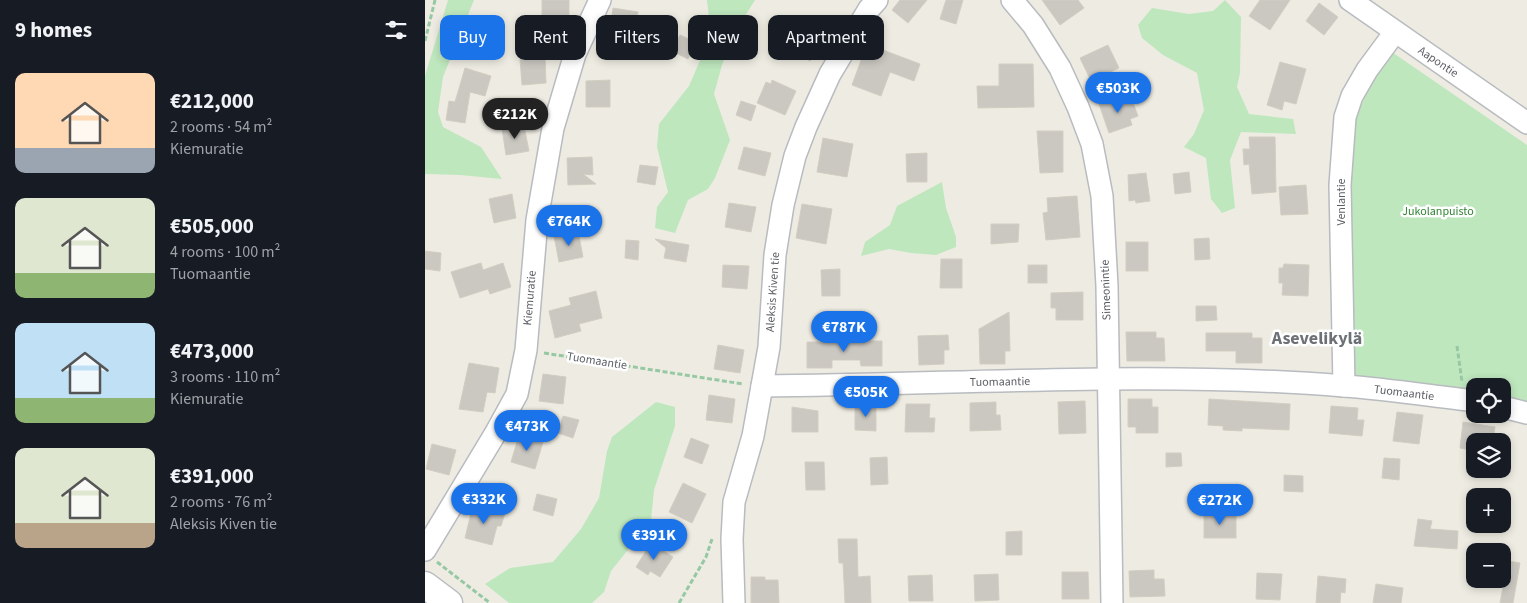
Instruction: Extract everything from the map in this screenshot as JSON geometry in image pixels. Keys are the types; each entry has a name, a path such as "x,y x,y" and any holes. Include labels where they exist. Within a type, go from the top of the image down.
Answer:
{"street":[{"name":"Kiemuratie","path":"428,554 517,394 526,350 537,220 553,128 575,54 600,0"},
{"name":"Aleksis Kiven tie","path":"734,603 731,539 734,502 753,436 769,348 779,222 795,156 806,127 831,74 869,9 877,0"},
{"name":"Simeonintie","path":"1012,0 1033,25 1060,68 1079,107 1091,144 1101,196 1107,286 1112,603"},
{"name":"Aapontie","path":"1350,0 1527,123"},
{"name":"Venlantie","path":"1344,386 1340,185 1345,117 1352,96 1367,70 1395,32"},
{"name":"Tuomaantie","path":"762,386 1108,379 1228,380 1344,386 1466,401"},
{"path":"1511,409 1527,413"},
{"path":"425,585 449,603"}],"path":[{"path":"425,41 435,0"},
{"path":"1457,346 1466,384"},
{"name":"Tuomaantie","path":"526,350 762,386"},
{"path":"428,554 490,603"}],"green space":[{"path":"448,0 474,0 468,15 443,15"},
{"path":"707,0 755,0 746,15 709,15"},
{"path":"1225,0 1241,17 1240,73 1237,87 1249,114 1293,119 1296,134 1241,132 1230,160 1235,208 1222,213 1211,199 1206,158 1184,147 1194,134 1204,110 1197,73 1163,55 1142,38 1138,25 1152,8 1189,14 1213,11"},
{"path":"440,26 440,60 450,60 443,77 438,112 443,127 481,147 502,179 425,174 425,76"},
{"name":"Jukolanpuisto","path":"1389,50 1527,145 1527,404 1511,400 1511,378 1466,378 1466,392 1354,380 1347,189 1354,119"},
{"path":"700,60 724,60 714,94 730,140 715,178 708,189 688,200 675,233 655,228 657,207 668,192 657,147 659,124 689,86"},
{"path":"942,182 946,208 956,237 956,247 936,255 889,249 861,256 865,242 890,225 897,206"},
{"path":"656,402 675,407 675,426 654,490 651,521 611,571 604,592 592,603 509,603 485,584 510,568 553,562 581,529 599,498 607,451 612,437"}],"building":[{"path":"542,0 569,0 569,15 542,15"},
{"path":"900,0 927,0 908,23 892,10"},
{"path":"946,0 963,0 956,24 940,19"},
{"path":"1042,0 1078,0 1084,8 1060,25"},
{"path":"1260,0 1290,0 1270,30 1249,16"},
{"path":"1319,3 1338,17 1324,35 1306,21"},
{"path":"613,8 638,12 637,15 612,15"},
{"path":"680,35 688,38 688,59 678,54 678,39"},
{"path":"1108,45 1119,68 1091,81 1080,58"},
{"path":"884,50 920,64 914,81 890,72 881,96 852,85 861,60 884,60"},
{"path":"520,60 545,60 546,83 522,85"},
{"path":"1280,62 1306,69 1296,104 1284,101 1282,110 1267,105"},
{"path":"999,64 1033,64 1034,107 978,108 977,86 999,86"},
{"path":"465,68 491,76 485,96 470,92 465,123 446,120 449,101 455,102"},
{"path":"610,80 610,107 586,107 586,81"},
{"path":"772,80 796,91 785,115 757,103 766,82 771,84"},
{"path":"1122,96 1124,103 1132,100 1138,116 1130,119 1132,125 1109,133 1099,104"},
{"path":"741,101 756,106 751,121 736,115"},
{"path":"524,126 529,151 506,155 502,129"},
{"path":"1037,131 1063,131 1063,172 1040,173"},
{"path":"1249,137 1275,137 1276,192 1252,194 1249,164 1244,165 1243,149 1250,149"},
{"path":"823,138 853,144 847,177 817,172"},
{"path":"744,147 771,153 765,176 738,169"},
{"path":"927,153 927,182 907,182 906,154"},
{"path":"592,157 593,175 583,174 596,184 568,185 567,158"},
{"path":"640,165 658,167 655,185 637,182"},
{"path":"1189,172 1191,192 1175,194 1173,174"},
{"path":"1146,173 1150,201 1136,203 1135,200 1129,201 1128,175"},
{"path":"1306,185 1308,214 1281,215 1279,187"},
{"path":"512,194 516,218 494,223 489,199"},
{"path":"1077,196 1080,237 1046,240 1043,213 1048,212 1047,198"},
{"path":"729,203 756,207 751,232 725,227"},
{"path":"802,204 832,209 826,244 796,238"},
{"path":"991,224 1019,224 1018,242 991,244"},
{"path":"578,231 583,257 559,262 554,236"},
{"path":"1209,238 1210,259 1195,260 1194,239"},
{"path":"655,239 689,245 686,262 664,258 666,248"},
{"path":"626,240 639,241 638,260 625,258"},
{"path":"1126,242 1148,242 1148,271 1126,271"},
{"path":"425,251 441,253 440,271 425,269"},
{"path":"941,259 962,259 962,288 940,288"},
{"path":"481,263 483,270 503,263 511,287 490,294 488,289 460,298 451,272"},
{"path":"1284,264 1309,265 1308,296 1282,295 1283,283 1279,283 1279,268 1283,268"},
{"path":"723,265 749,266 747,289 722,287"},
{"path":"1028,265 1047,265 1047,283 1028,283"},
{"path":"840,269 840,296 822,296 821,270"},
{"path":"596,291 602,318 579,324 581,331 555,338 549,311 571,305 569,298"},
{"path":"1083,292 1083,320 1056,320 1056,308 1051,308 1051,293"},
{"path":"1196,306 1216,306 1217,320 1196,321"},
{"path":"1009,312 1010,351 1005,351 1005,364 980,364 979,329"},
{"path":"1126,332 1156,332 1156,338 1164,338 1165,361 1127,361"},
{"path":"1206,333 1252,333 1252,338 1262,338 1262,363 1236,363 1236,351 1206,351"},
{"path":"948,335 949,350 944,350 944,364 919,365 918,336"},
{"path":"882,341 882,366 861,366 860,360 832,360 832,368 807,368 807,342"},
{"path":"718,345 744,350 740,373 714,369"},
{"path":"469,363 499,368 495,393 487,392 483,412 459,409"},
{"path":"543,374 566,377 563,404 539,401"},
{"path":"709,395 735,399 732,423 706,420"},
{"path":"1128,399 1152,399 1152,407 1158,407 1158,433 1136,433 1136,427 1128,427"},
{"path":"1209,399 1290,404 1289,430 1242,428 1242,431 1223,430 1223,426 1208,425"},
{"path":"1085,401 1086,433 1059,434 1058,402"},
{"path":"996,402 996,415 1000,415 1001,430 970,431 970,403"},
{"path":"906,404 930,404 929,418 935,418 934,432 905,432"},
{"path":"855,405 876,405 876,431 855,430"},
{"path":"1331,406 1358,408 1357,420 1364,420 1362,436 1329,433"},
{"path":"792,407 818,411 818,432 792,432"},
{"path":"1397,412 1423,415 1419,444 1393,441"},
{"path":"563,416 579,420 573,438 558,433"},
{"path":"1463,422 1495,427 1494,433 1466,433 1466,449 1460,448"},
{"path":"519,435 543,442 535,469 511,462"},
{"path":"691,438 709,445 702,464 684,457"},
{"path":"432,444 456,450 449,475 426,469"},
{"path":"1166,453 1181,453 1182,466 1166,467"},
{"path":"887,457 888,484 871,485 870,458"},
{"path":"1384,458 1400,459 1399,480 1382,478"},
{"path":"805,462 824,462 825,490 806,490"},
{"path":"1284,475 1303,476 1303,492 1284,491"},
{"path":"683,483 706,494 692,523 669,512"},
{"path":"537,494 557,499 553,516 533,510"},
{"path":"473,505 505,513 501,526 497,526 492,545 465,538"},
{"path":"1204,514 1236,514 1236,538 1204,538"},
{"path":"1418,519 1432,521 1430,529 1458,531 1457,549 1414,546"},
{"path":"1022,531 1022,555 1006,555 1006,532"},
{"path":"838,539 857,539 858,577 870,576 871,603 845,603 843,563 839,563"},
{"path":"651,543 673,557 660,577 650,571 648,575 636,567"},
{"path":"1511,562 1520,563 1513,603 1500,603 1503,588 1511,588"},
{"path":"1154,570 1154,579 1164,579 1165,596 1130,597 1129,571"},
{"path":"1062,572 1088,572 1089,599 1062,599"},
{"path":"1257,573 1282,574 1280,600 1256,599"},
{"path":"998,574 999,600 975,601 974,575"},
{"path":"932,575 933,601 909,601 908,576"},
{"path":"1318,576 1346,579 1345,593 1341,592 1340,603 1316,603"},
{"path":"751,577 765,577 765,580 778,580 779,603 751,603"},
{"path":"1376,584 1403,588 1401,603 1373,603"}],"district":[{"name":"Asevelikylä","path":"1317,338"}]}
